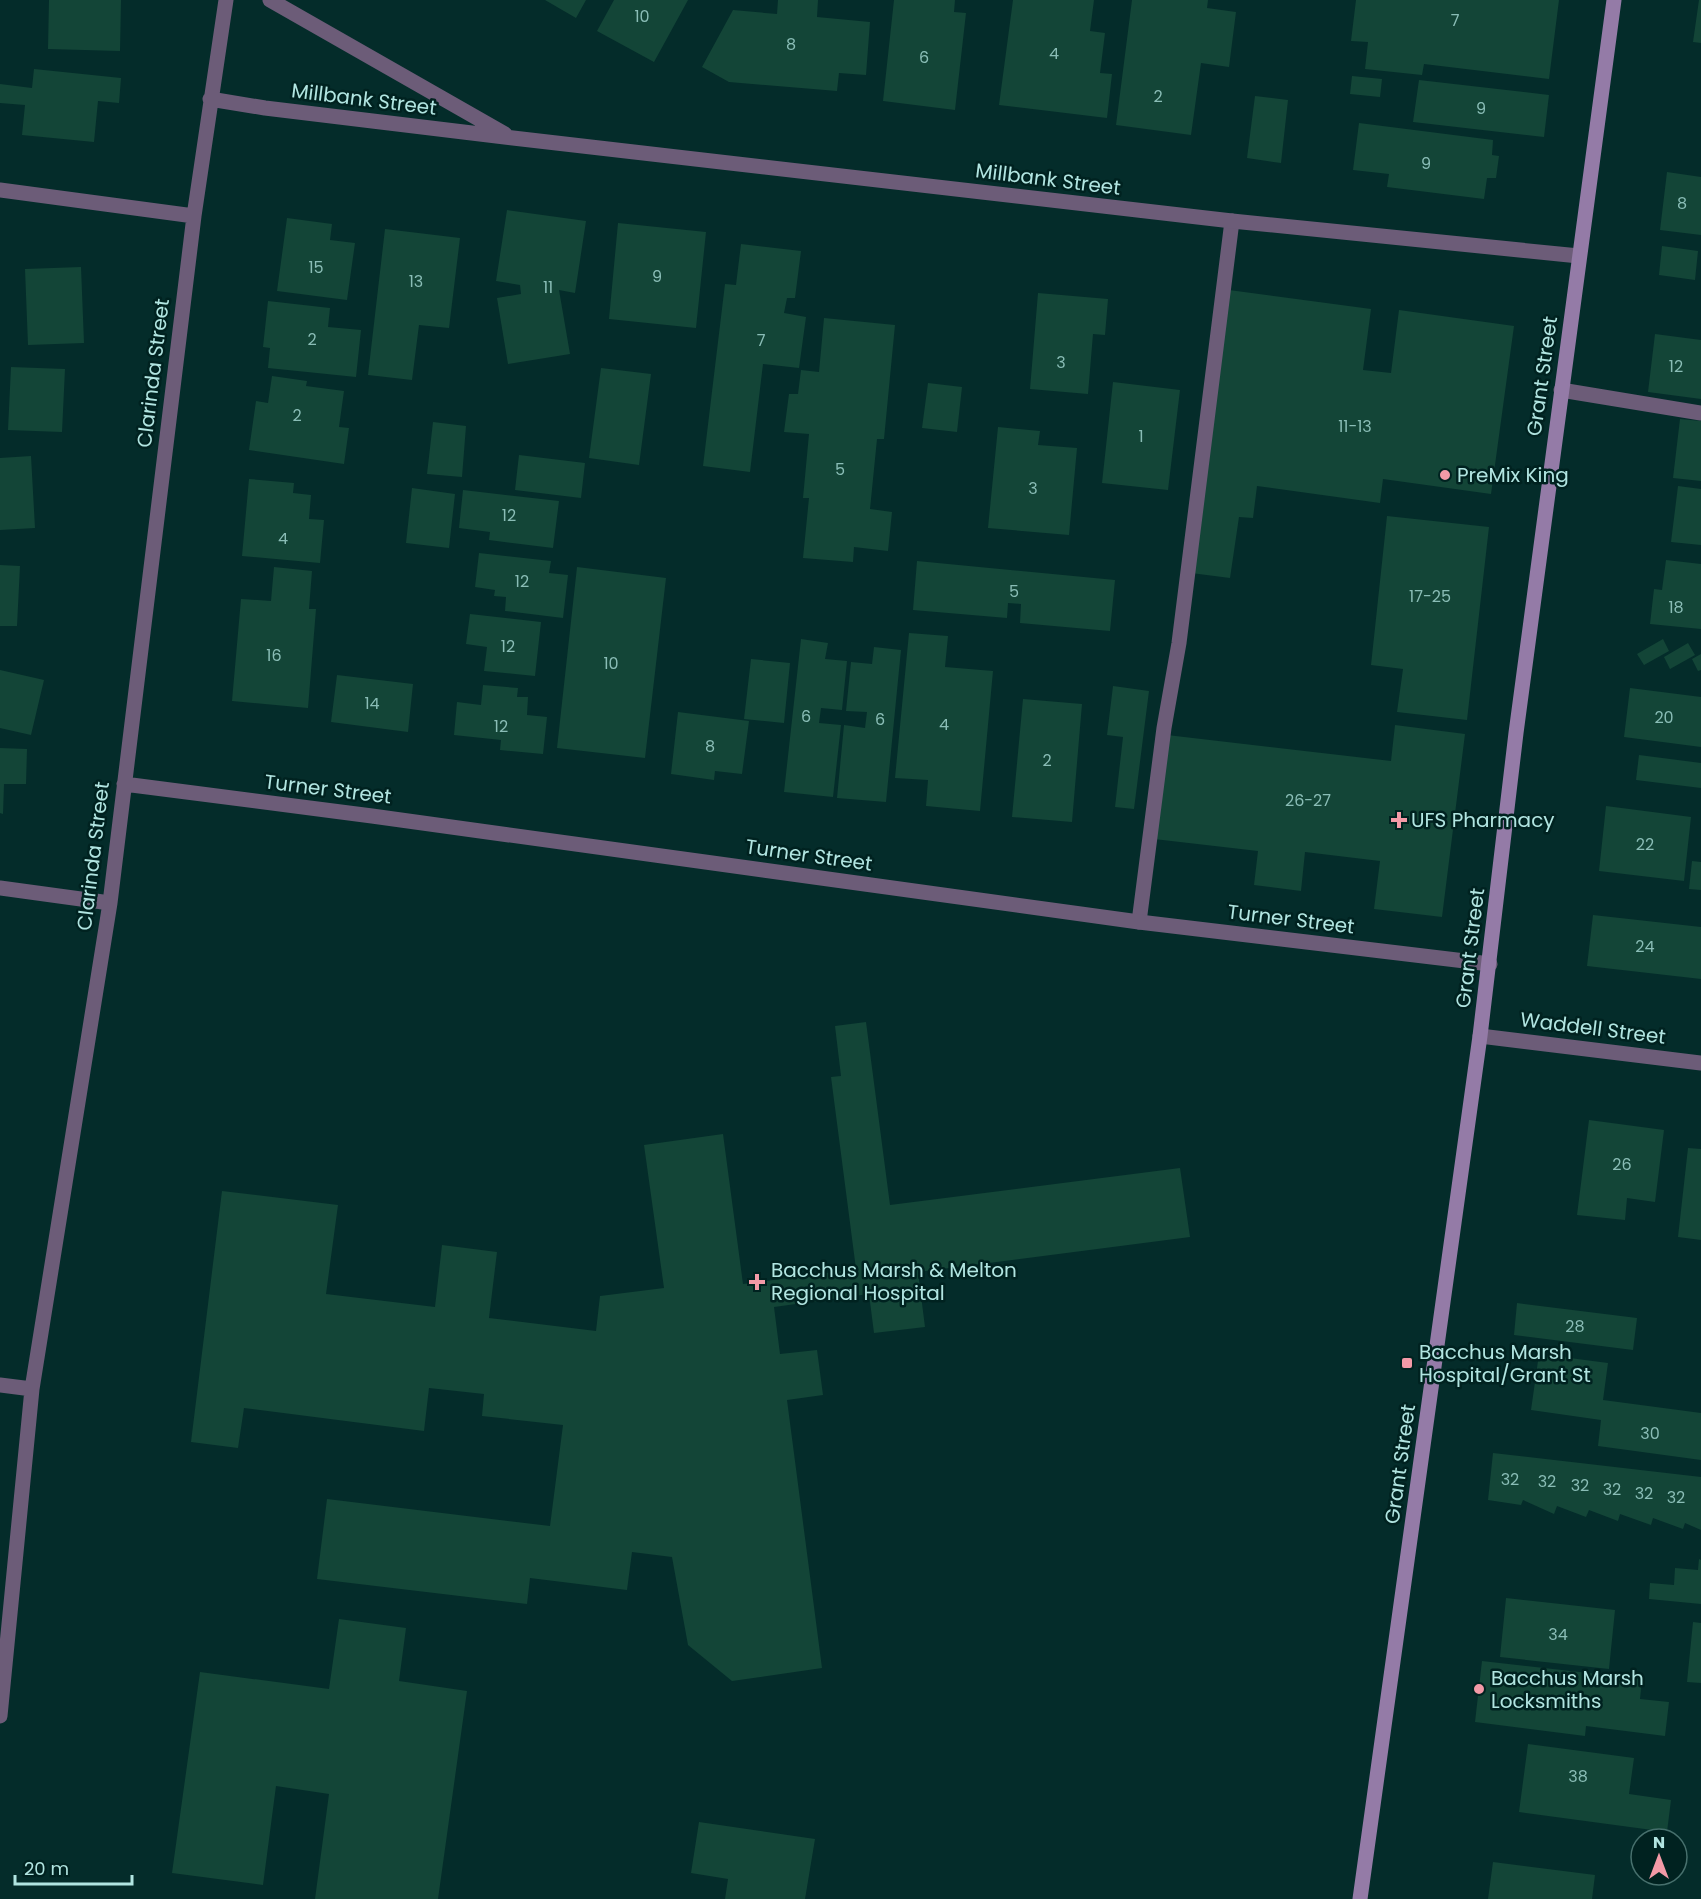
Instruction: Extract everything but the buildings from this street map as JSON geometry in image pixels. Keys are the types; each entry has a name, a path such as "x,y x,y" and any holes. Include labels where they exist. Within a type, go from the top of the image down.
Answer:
{"main road":[{"name":"Grant Street","path":"1360,1899 1490,964 1516,733 1614,0"}],"street":[{"name":"Clarinda Street","path":"0,1716 32,1389 110,903 194,216 226,0"},
{"name":"Millbank Street","path":"270,0 513,138"},
{"name":"Millbank Street","path":"210,99 513,138 1232,221 1580,256"},
{"path":"0,190 194,216"},
{"path":"1139,922 1164,728 1179,643 1232,221"},
{"path":"1561,390 1701,413"},
{"name":"Turner Street","path":"124,784 1139,922 1490,964"},
{"path":"0,888 110,903"},
{"name":"Waddell Street","path":"1480,1036 1701,1063"},
{"path":"0,1385 32,1389"}],"place":[{"name":"PreMix King","path":"1445,475"},
{"name":"UFS Pharmacy","path":"1399,820"},
{"name":"Bacchus Marsh & Melton Regional Hospital","path":"757,1282"},
{"name":"Bacchus Marsh Hospital/Grant St","path":"1407,1363"},
{"name":"Bacchus Marsh Locksmiths","path":"1479,1689"}]}
